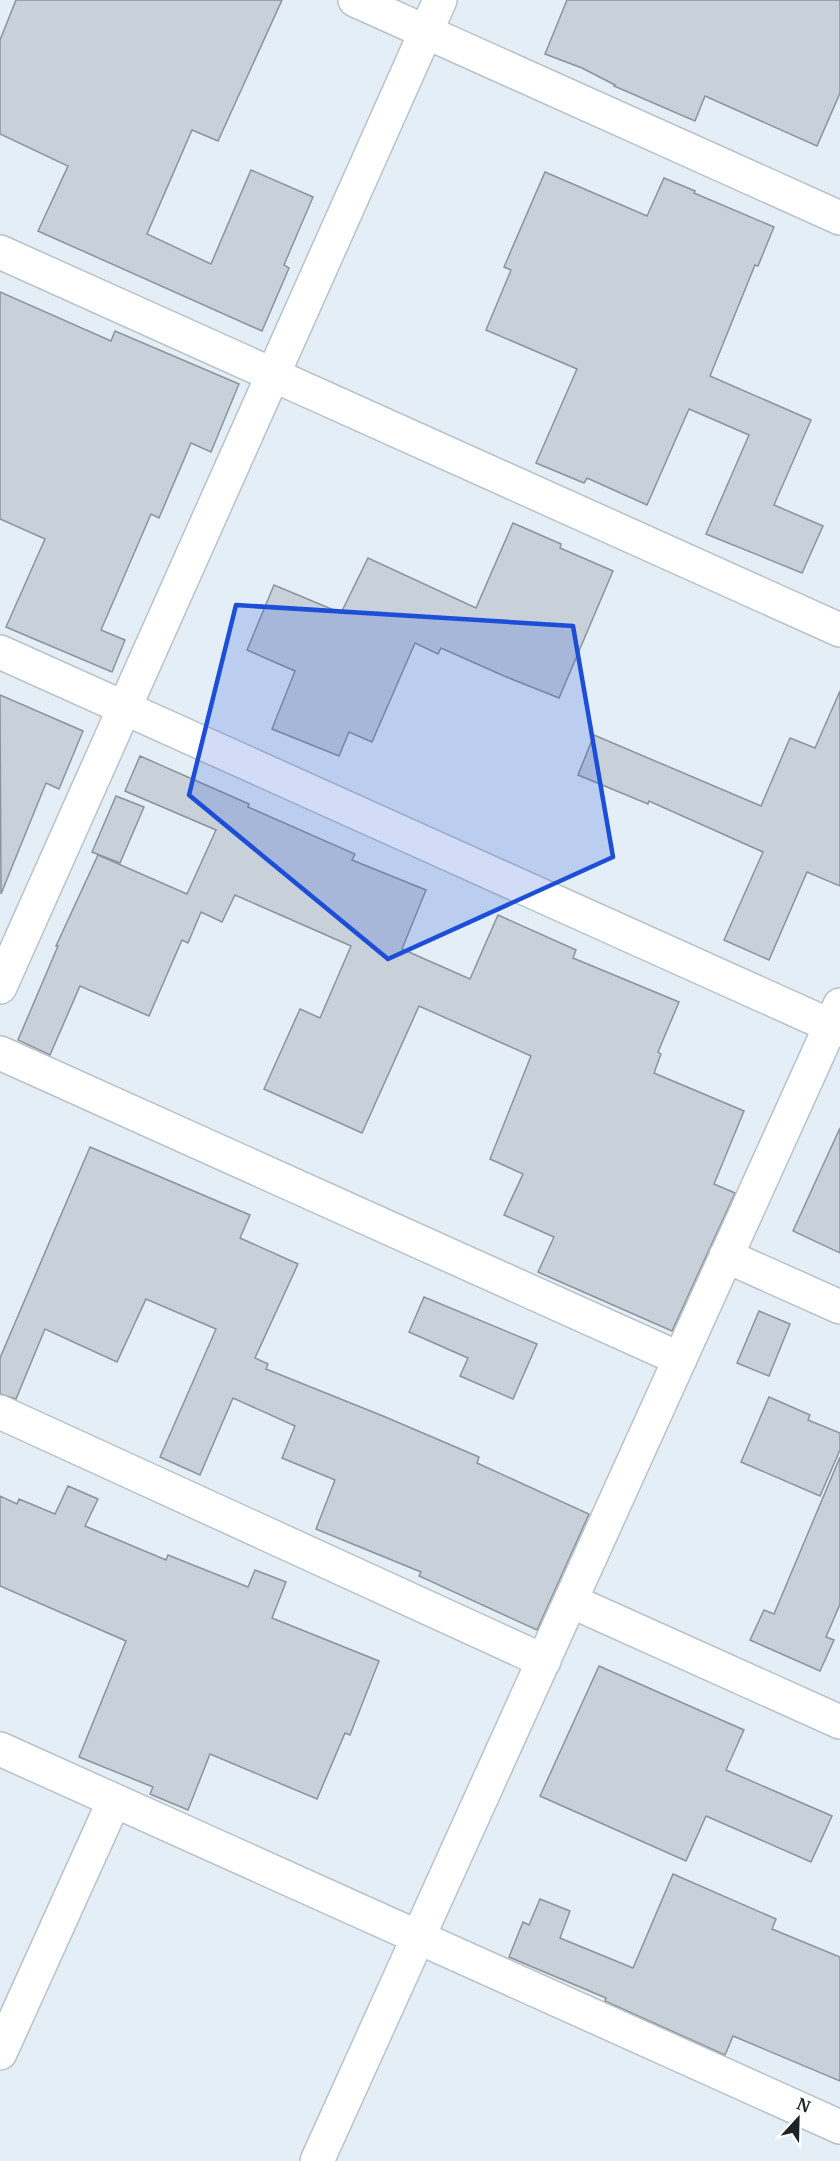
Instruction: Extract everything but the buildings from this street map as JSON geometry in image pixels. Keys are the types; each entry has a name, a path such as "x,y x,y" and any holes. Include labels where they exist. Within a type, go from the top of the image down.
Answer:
{"street":[{"path":"355,0 840,218"},
{"path":"0,987 440,0"},
{"path":"0,252 840,630"},
{"path":"0,652 837,1020 726,1256 317,2161"},
{"path":"0,1053 680,1359"},
{"path":"726,1256 840,1307"},
{"path":"0,1412 544,1661"},
{"path":"571,1601 840,1722"},
{"path":"0,1749 840,2127"},
{"path":"0,2053 114,1801"}],"highlighted area":[{"path":"236,605 573,626 613,857 388,959 189,795"}]}
